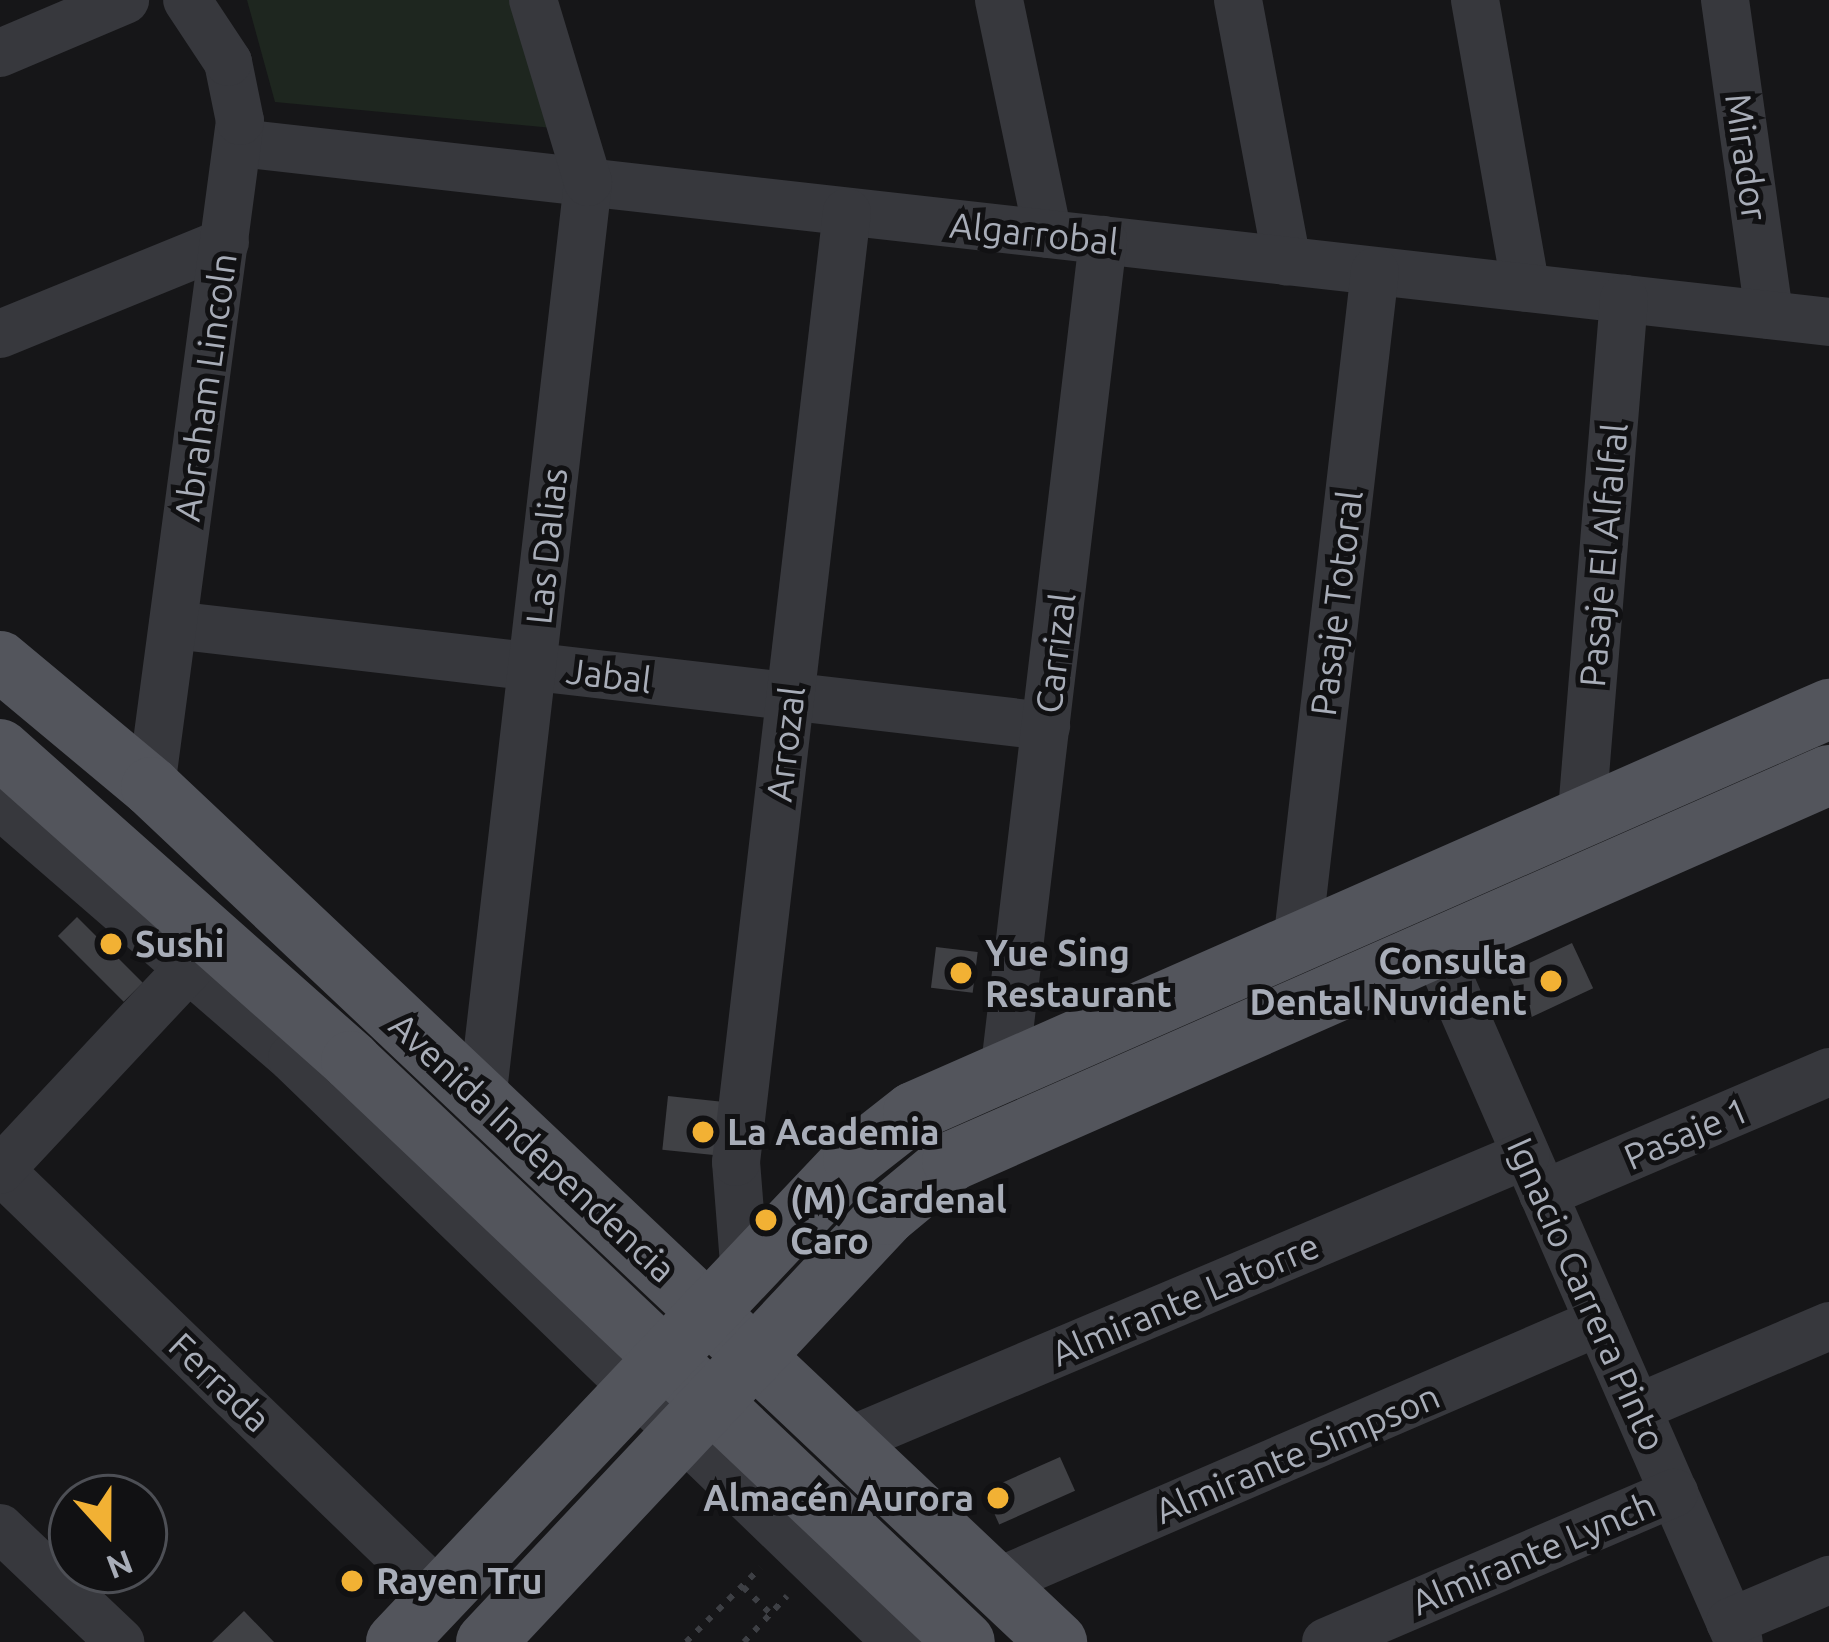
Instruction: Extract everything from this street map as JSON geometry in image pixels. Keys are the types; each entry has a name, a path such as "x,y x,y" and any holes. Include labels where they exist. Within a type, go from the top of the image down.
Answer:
{"main road":[{"name":"Avenida Independencia","path":"0,661 151,787 482,1100 727,1294 755,1355 1057,1642"},
{"path":"398,1641 882,1134 1005,1066 1298,935 1829,709"},
{"name":"Avenida Independencia","path":"0,749 696,1418 964,1642"},
{"path":"486,1642 755,1355 952,1161 1829,775"}],"street":[{"path":"0,52 125,0"},
{"name":"Abraham Lincoln","path":"151,787 239,142 228,62 187,0"},
{"name":"Las Dalias","path":"482,1100 587,182 533,0"},
{"path":"999,0 1048,234"},
{"path":"1238,0 1287,261"},
{"path":"1475,0 1526,288"},
{"name":"Mirador","path":"1725,0 1769,315"},
{"name":"Algarrobal","path":"239,142 1829,322"},
{"name":"Arrozal","path":"727,1294 736,1162 847,212"},
{"name":"Carrizal","path":"1005,1066 1103,240"},
{"path":"0,334 225,242"},
{"name":"Pasaje Totoral","path":"1298,935 1375,271"},
{"name":"Pasaje El Alfalfal","path":"1582,812 1624,299"},
{"name":"Jabal","path":"173,625 1046,726"},
{"name":"Avenida Independencia","path":"0,805 191,966 650,1375"},
{"name":"Ignacio Carrera Pinto","path":"1435,946 1735,1632"},
{"path":"0,1170 191,966"},
{"name":"Pasaje 1","path":"1535,1175 1829,1072"},
{"name":"Ferrada","path":"0,1170 440,1595"},
{"name":"Almirante Latorre","path":"844,1443 1535,1175"},
{"name":"Almirante Simpson","path":"995,1583 1599,1322"},
{"path":"1636,1408 1829,1326"},
{"name":"Avenida Independencia","path":"696,1418 788,1539 897,1642"},
{"name":"Almirante Lynch","path":"1326,1642 1674,1493"},
{"path":"0,1528 120,1642"},
{"path":"1735,1632 1829,1580"}],"path":[{"path":"686,1642 788,1539"},
{"path":"742,1586 771,1613"},
{"path":"744,1642 787,1596"}],"shaded area":[{"path":"247,0 524,0 553,128 275,102"}],"building":[{"path":"77,917 143,983 124,1002 58,936"},
{"name":"Consulta Dental Nuvident","path":"1572,943 1593,988 1529,1018 1508,973"},
{"path":"936,947 978,952 973,993 931,988"},
{"path":"668,1096 727,1102 721,1156 662,1150"},
{"path":"1060,1457 1075,1491 999,1525 984,1491"},
{"path":"244,1611 274,1642 212,1642"}],"place":[{"name":"Sushi","path":"111,944"},
{"name":"Yue Sing Restaurant","path":"961,973"},
{"name":"Consulta Dental Nuvident","path":"1551,981"},
{"name":"La Academia","path":"703,1132"},
{"name":"(M) Cardenal Caro","path":"766,1220"},
{"name":"Almacén Aurora","path":"998,1498"},
{"name":"Rayen Tru","path":"352,1581"}]}
